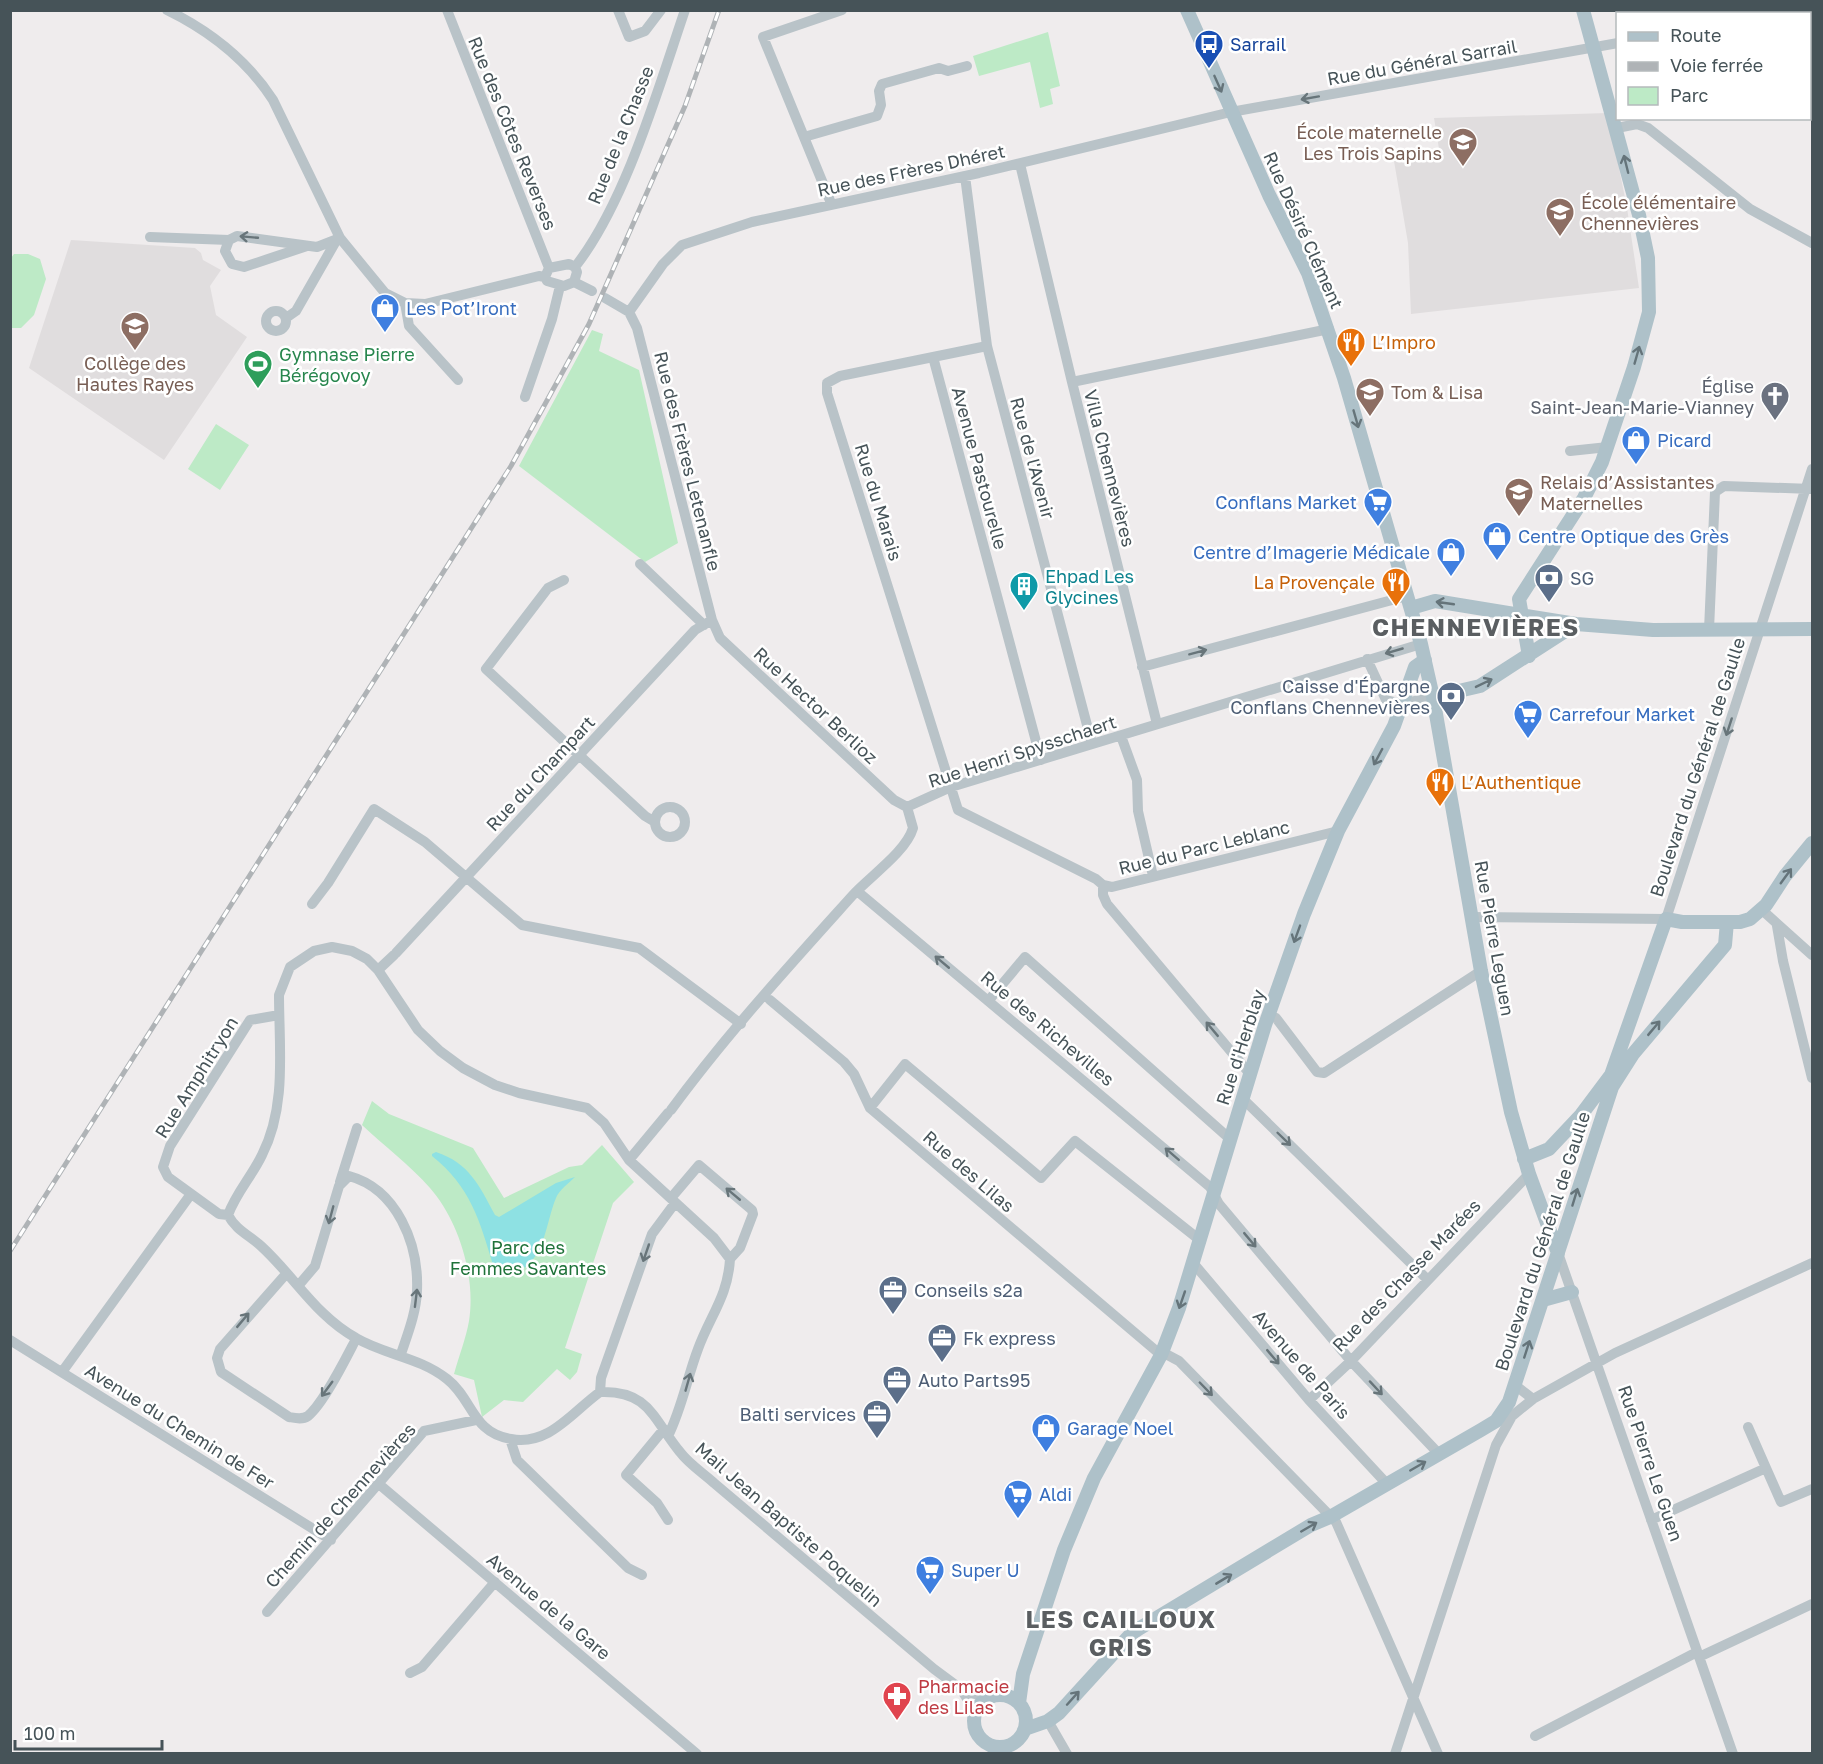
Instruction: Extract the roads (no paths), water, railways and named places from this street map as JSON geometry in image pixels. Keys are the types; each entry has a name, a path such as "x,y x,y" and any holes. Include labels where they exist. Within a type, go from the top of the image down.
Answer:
{"main road":[{"name":"Rue Désiré Clément","path":"1187,10 1231,112 1308,273 1329,329 1421,644"},
{"path":"1529,656 1519,599 1584,498 1608,447 1634,367 1650,299 1648,258 1617,128 1583,10"},
{"path":"1409,602 1435,601 1576,624 1653,630 1810,630"},
{"path":"1433,697 1480,686 1576,624"},
{"name":"Rue Pierre Leguen","path":"1421,644 1433,697 1481,971 1511,1112 1531,1179"},
{"name":"Rue d'Herblay","path":"1019,1703 1023,1674 1077,1517 1094,1478 1161,1354 1194,1264 1267,1016 1338,831 1394,726 1415,667 1425,660"},
{"path":"1666,920 1745,921 1762,910 1812,843"},
{"name":"Boulevard du Général de Gaulle","path":"1439,1454 1496,1421 1505,1411 1602,1112 1615,1075 1628,1051 1666,920"},
{"path":"1628,1051 1725,945 1727,922"},
{"path":"1524,1159 1549,1149 1615,1075"},
{"path":"1581,1115 1590,1111 1602,1112"},
{"name":"Rue Pierre Le Guen","path":"1531,1179 1558,1253"},
{"path":"1542,1300 1572,1292"},
{"path":"1025,1729 1048,1721 1059,1713 1131,1634 1311,1525 1330,1517 1439,1454"},
{"path":"978,1754 980,1739 974,1726 975,1712 1023,1674"},
{"path":"980,1739 1002,1750 1017,1741 1025,1729 1025,1715 1019,1703 993,1696"}],"street":[{"path":"167,10 225,47 262,83 273,100 338,239 378,287 405,303 425,304 539,276 562,264 575,267 577,272 574,282"},
{"name":"Rue des Côtes Reverses","path":"447,10 547,273"},
{"path":"618,10 629,37 645,31 661,10"},
{"name":"Rue de la Chasse","path":"575,267 599,229 633,156 685,10"},
{"path":"831,203 763,37 842,10"},
{"name":"Rue du Général Sarrail","path":"1231,112 1616,42"},
{"path":"804,137 877,116 881,105 879,91 882,84 939,68 948,71 967,66"},
{"name":"Rue des Frères Dhéret","path":"629,312 663,264 682,245 752,222 831,203 1020,164 1231,112"},
{"path":"1617,128 1637,124 1648,128 1750,209 1812,243"},
{"name":"Villa Chennevières","path":"1020,164 1157,724"},
{"name":"Rue de l'Avenir","path":"965,176 987,346 1092,744"},
{"path":"150,237 229,240 237,236 317,247 338,239"},
{"path":"286,318 296,311 338,239"},
{"path":"229,240 225,251 227,258 232,264 244,267 307,246"},
{"path":"547,273 551,284 574,282 592,291"},
{"path":"525,397 552,319 560,285"},
{"path":"605,298 629,312"},
{"path":"405,303 409,326 458,380"},
{"name":"Rue des Frères Letenanfle","path":"629,312 637,328 708,622"},
{"name":"Villa Chennevières","path":"1072,382 1329,329"},
{"name":"Rue du Marais","path":"951,787 827,393 827,383 832,378 987,346"},
{"name":"Avenue Pastourelle","path":"933,357 1041,760"},
{"path":"1570,451 1608,447"},
{"name":"Boulevard du Général de Gaulle","path":"1666,920 1809,489 1812,469"},
{"path":"1708,630 1715,492 1724,486 1809,489"},
{"name":"Rue Hector Berlioz","path":"640,564 708,622 720,638 894,801 907,807"},
{"path":"564,580 548,588 486,669 645,816 655,822"},
{"path":"1142,667 1409,602"},
{"name":"Rue du Champart","path":"378,970 695,630 708,622"},
{"name":"Rue Henri Spysschaert","path":"907,807 951,787 1421,644"},
{"path":"1367,659 1386,700 1402,704 1433,697"},
{"path":"1121,736 1137,780 1138,811 1153,876"},
{"path":"951,787 958,810 963,814 1096,879 1103,885"},
{"path":"629,1160 741,1024 857,891 910,836 913,828 907,807"},
{"path":"312,904 328,883 374,809 425,842 522,925 639,948 741,1024"},
{"name":"Rue du Parc Leblanc","path":"1250,1074 1107,904 1102,895 1103,885 1112,887 1338,831"},
{"name":"Rue des Richevilles","path":"857,891 1201,1179 1351,1361 1439,1454"},
{"path":"1762,910 1777,926 1812,955"},
{"path":"1472,917 1666,920"},
{"path":"1777,926 1812,1078"},
{"path":"1781,951 1797,942"},
{"path":"668,1520 657,1503 626,1475 666,1433 678,1415 698,1348 729,1280 730,1259 740,1248 752,1210 699,1165 673,1200 652,1234 602,1378 600,1392 544,1438 528,1441 492,1434 476,1420 459,1390 447,1378 416,1360 356,1338 327,1319 261,1246 234,1226 228,1215 233,1202 263,1154 281,1091 279,995 290,967 314,951 332,947 352,951 378,970 418,1030 440,1052 463,1068 495,1085 519,1093 587,1108 604,1124 629,1160 673,1200 714,1238 730,1259"},
{"path":"989,1000 1025,957 1230,1139"},
{"path":"1267,1016 1276,1018 1317,1072 1324,1073 1481,971"},
{"name":"Rue des Lilas","path":"770,1000 843,1062 854,1074 870,1108 1161,1354 1179,1360 1336,1522 1438,1754"},
{"name":"Rue Amphitryon","path":"228,1215 219,1214 191,1194 168,1177 163,1167 170,1146 250,1020 279,1015"},
{"path":"870,1108 905,1064 1041,1179 1074,1141 1201,1241"},
{"path":"1242,1098 1428,1280"},
{"path":"298,1286 318,1258 357,1128"},
{"path":"339,1186 349,1176 362,1180 390,1202 401,1219 413,1251 417,1293 414,1314 401,1354"},
{"name":"Rue des Chasse Marées","path":"1309,1400 1351,1361 1428,1280 1531,1179"},
{"path":"62,1372 191,1194"},
{"name":"Rue Pierre Le Guen","path":"1558,1253 1733,1754"},
{"path":"1395,1754 1496,1445 1512,1416 1533,1399 1598,1363 1812,1263"},
{"name":"Avenue de Paris","path":"1194,1264 1309,1400 1387,1484"},
{"path":"286,1274 220,1349 217,1358 221,1372 289,1417 299,1419 307,1416 338,1374 356,1338"},
{"name":"Avenue du Chemin de Fer","path":"10,1340 331,1540"},
{"name":"Boulevard du Général de Gaulle","path":"1515,1385 1533,1399"},
{"name":"Mail Jean Baptiste Poquelin","path":"600,1392 618,1392 635,1397 650,1409 681,1454 961,1689 975,1712"},
{"name":"Chemin de Chennevières","path":"267,1612 380,1485 424,1431 476,1420"},
{"path":"1748,1427 1781,1502 1812,1489"},
{"path":"510,1439 517,1460 628,1568 642,1575"},
{"path":"1651,1520 1766,1468"},
{"name":"Avenue de la Gare","path":"380,1485 698,1754"},
{"path":"410,1673 422,1667 495,1582"},
{"path":"1535,1736 1698,1654 1812,1604"},
{"name":"Mail Jean Baptiste Poquelin","path":"961,1689 993,1696"},
{"path":"1048,1721 1067,1754"}],"water":[{"path":"436,1152 457,1162 472,1176 495,1215 499,1217 556,1183 575,1177 557,1195 538,1253 523,1269 512,1273 493,1265 472,1205 456,1180 432,1156"}],"railway":[{"path":"10,1251 511,466 589,324 685,106 719,10"}],"place":[{"name":"Sarrail","path":"1209,70"},
{"name":"École maternelle Les Trois Sapins","path":"1463,168"},
{"name":"École élémentaire Chennevières","path":"1560,238"},
{"name":"Les Pot’Iront","path":"385,334"},
{"name":"Collège des Hautes Rayes","path":"135,352"},
{"name":"L’Impro","path":"1351,368"},
{"name":"Gymnase Pierre Bérégovoy","path":"258,390"},
{"name":"Tom & Lisa","path":"1370,418"},
{"name":"Église Saint-Jean-Marie-Vianney","path":"1775,422"},
{"name":"Picard","path":"1636,466"},
{"name":"Relais d’Assistantes Maternelles","path":"1519,518"},
{"name":"Conflans Market","path":"1378,528"},
{"name":"Centre Optique des Grès","path":"1497,562"},
{"name":"Centre d’Imagerie Médicale","path":"1451,578"},
{"name":"SG","path":"1549,604"},
{"name":"La Provençale","path":"1396,608"},
{"name":"Ehpad Les Glycines","path":"1024,612"},
{"name":"Caisse d'Épargne Conflans Chennevières","path":"1451,722"},
{"name":"Carrefour Market","path":"1528,740"},
{"name":"L’Authentique","path":"1440,808"},
{"name":"Conseils s2a","path":"893,1316"},
{"name":"Fk express","path":"942,1364"},
{"name":"Auto Parts95","path":"897,1406"},
{"name":"Balti services","path":"877,1440"},
{"name":"Garage Noel","path":"1046,1454"},
{"name":"Aldi","path":"1018,1520"},
{"name":"Super U","path":"930,1596"},
{"name":"Pharmacie des Lilas","path":"897,1722"}],"district":[{"name":"CHENNEVIÈRES","path":"1476,626"},
{"name":"LES CAILLOUX GRIS","path":"1121,1632"}],"park label":[{"name":"Parc des Femmes Savantes","path":"528,1257"}]}
